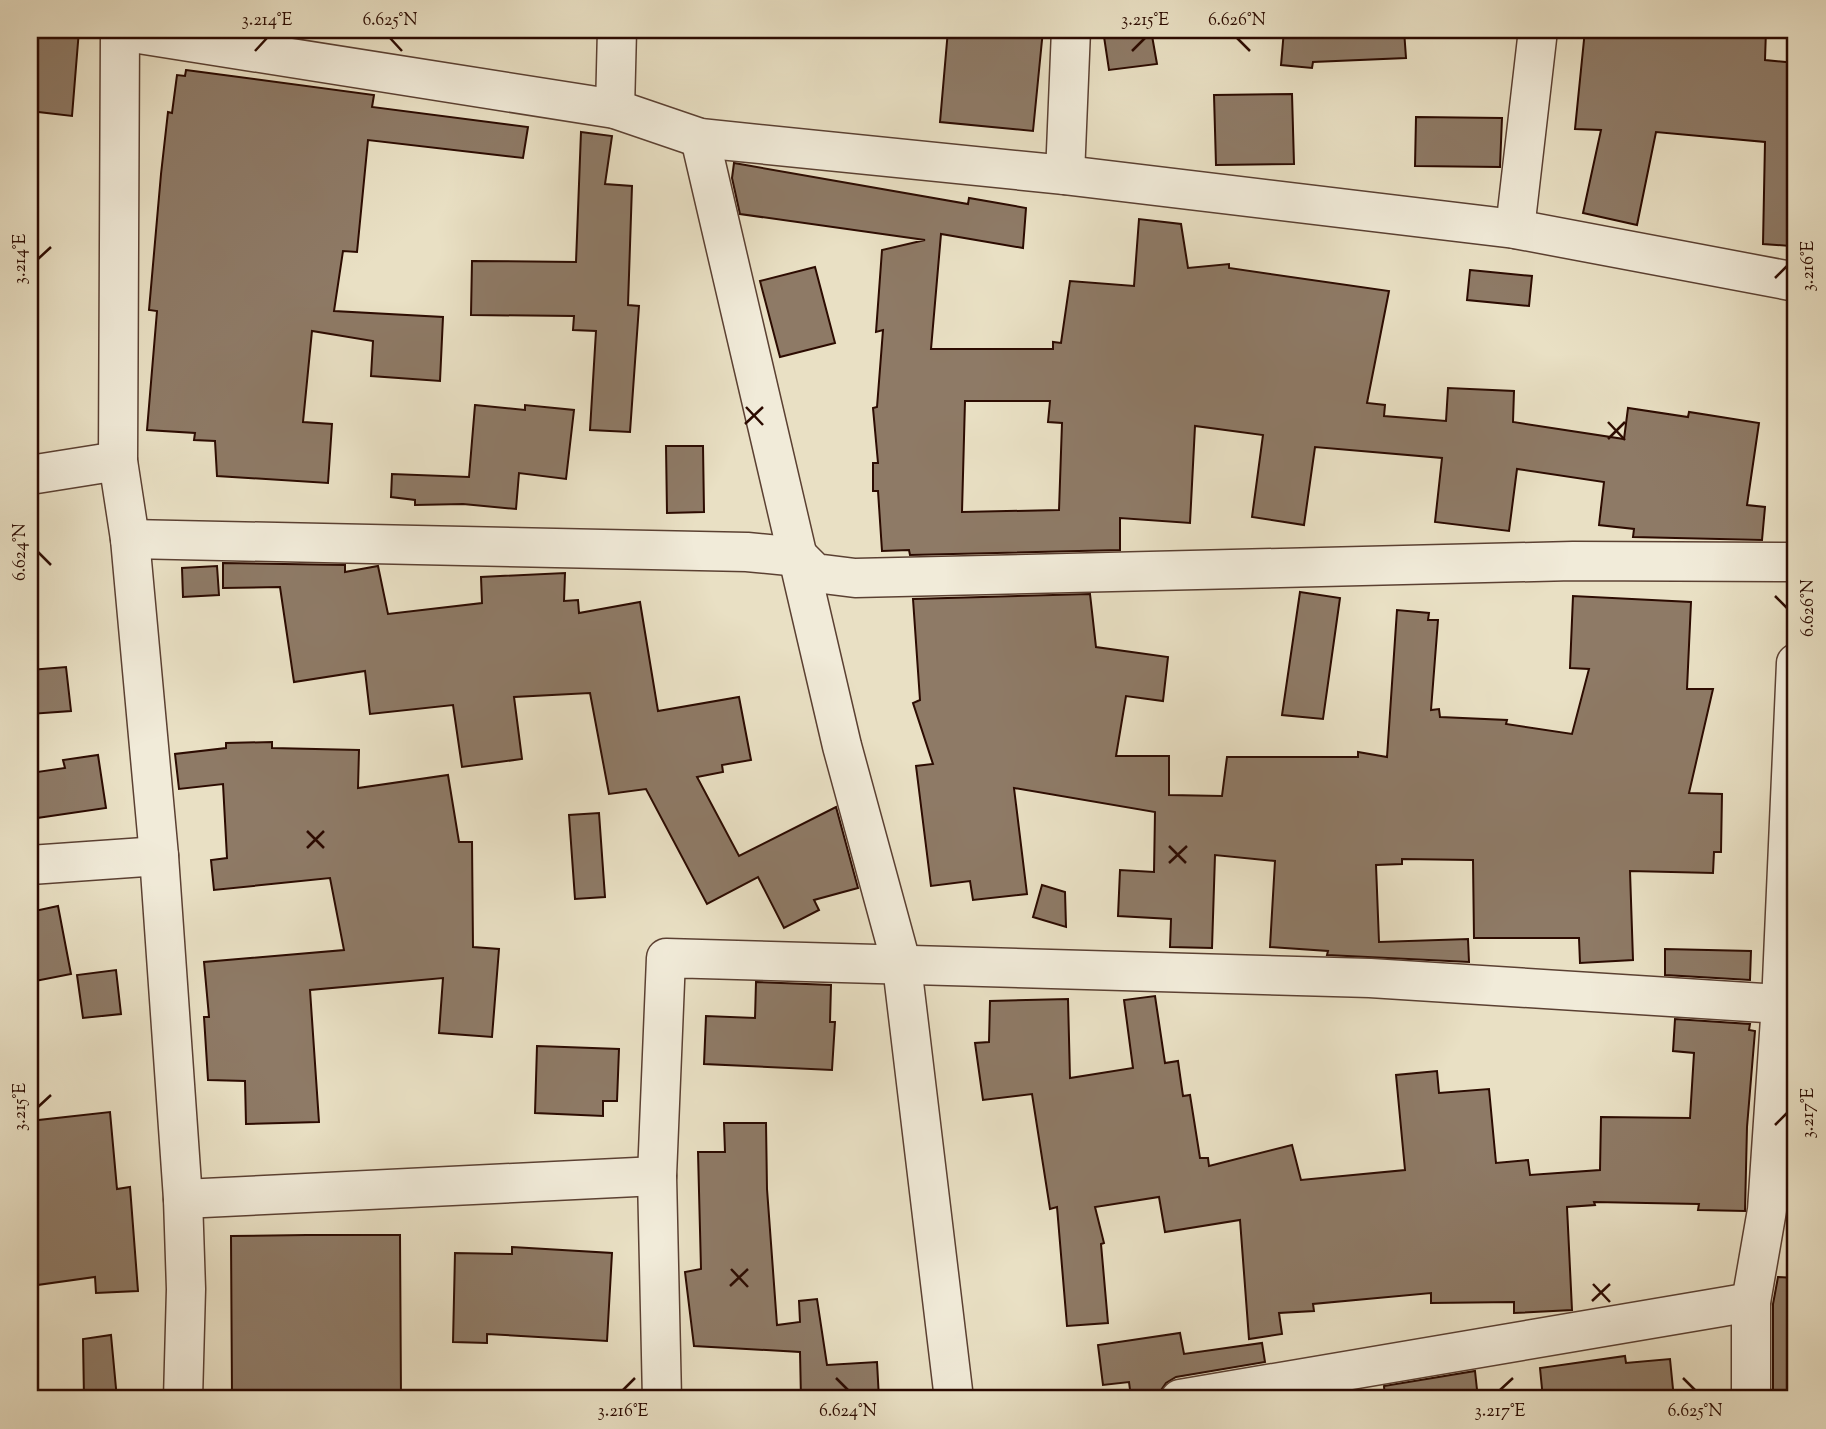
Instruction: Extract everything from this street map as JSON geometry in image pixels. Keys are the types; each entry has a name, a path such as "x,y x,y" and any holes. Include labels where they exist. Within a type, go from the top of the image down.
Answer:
{"street":[{"path":"615,109 617,30"},
{"path":"1065,176 1071,30"},
{"path":"1515,229 1538,30"},
{"path":"183,1399 186,1289 183,1199 159,856 130,539 118,461 120,31 615,109 700,138 1065,176 1515,229 1796,282"},
{"path":"700,138 842,746 902,967 954,1399"},
{"path":"30,475 118,461"},
{"path":"130,539 747,552 799,557 815,573 855,578 1559,561 1796,562"},
{"path":"1751,1399 1751,1302 1782,1211 1780,1004 1796,663"},
{"path":"30,865 159,856"},
{"path":"662,1399 657,1176 666,958 902,967 1370,978 1780,1004"},
{"path":"183,1199 657,1176"},
{"path":"1180,1399 1751,1302"}],"building":[{"path":"30,30 79,30 72,116 30,111"},
{"path":"948,30 1043,30 1033,131 940,122"},
{"path":"1103,30 1151,30 1157,64 1109,70"},
{"path":"1284,30 1404,30 1406,58 1313,62 1312,68 1281,65"},
{"path":"1585,30 1766,30 1765,60 1796,63 1790,246 1763,244 1765,142 1656,132 1637,225 1583,213 1601,130 1575,129"},
{"path":"186,70 374,95 372,107 528,127 523,158 368,140 357,252 343,251 334,311 443,317 440,381 371,376 373,341 312,331 303,422 332,424 328,483 217,476 215,441 194,440 195,433 147,430 157,311 149,310 161,174 168,112 172,113 177,75 185,76"},
{"path":"1292,94 1294,164 1216,165 1214,95"},
{"path":"1416,117 1502,118 1500,167 1415,166"},
{"path":"581,132 612,136 605,184 632,186 628,305 639,306 630,432 590,430 596,331 573,330 574,316 471,315 472,261 576,262"},
{"path":"734,163 968,204 969,198 1026,208 1023,248 941,234 931,349 1053,349 1053,342 1061,343 1070,281 1134,286 1139,219 1181,224 1188,268 1229,264 1229,268 1389,291 1367,403 1385,405 1384,416 1446,421 1448,388 1514,391 1513,422 1624,439 1628,408 1688,417 1689,412 1759,423 1747,505 1765,507 1762,540 1633,537 1634,529 1599,525 1604,482 1517,469 1509,531 1435,522 1442,458 1315,447 1304,525 1252,517 1263,435 1195,426 1190,523 1120,518 1120,550 910,555 909,550 882,551 878,491 873,491 873,463 878,463 873,408 877,407 883,330 876,332 882,250 925,240 740,214 732,178","holes":["965,401 1050,401 1048,422 1062,423 1059,510 962,512"]},
{"path":"815,267 835,343 780,357 760,281"},
{"path":"1470,270 1532,276 1529,306 1467,300"},
{"path":"475,405 525,410 525,405 574,410 566,479 519,473 516,509 463,504 415,505 415,500 391,497 392,474 469,477"},
{"path":"666,446 703,446 704,512 667,513"},
{"path":"223,563 345,565 345,572 378,566 388,614 482,603 481,577 565,573 564,601 578,600 579,613 640,602 658,711 739,697 751,760 722,765 723,772 697,777 739,856 836,807 858,888 814,900 819,910 784,928 758,877 707,904 646,789 609,794 590,693 514,697 522,759 462,767 453,705 370,714 365,671 294,682 280,587 223,588"},
{"path":"217,566 219,595 183,597 182,568"},
{"path":"1300,592 1340,598 1323,719 1282,715"},
{"path":"1090,594 1096,647 1168,657 1163,701 1126,696 1116,756 1169,756 1169,795 1222,796 1227,757 1358,757 1358,752 1387,757 1397,610 1429,613 1428,620 1438,620 1431,710 1439,709 1440,717 1507,720 1506,724 1572,734 1589,669 1570,668 1573,596 1691,602 1687,689 1713,689 1689,793 1722,794 1721,852 1714,852 1713,873 1630,871 1633,960 1580,963 1579,938 1474,938 1473,860 1402,859 1402,864 1376,865 1379,942 1468,939 1469,962 1327,955 1328,951 1270,947 1275,861 1215,855 1212,948 1170,947 1171,919 1118,916 1120,870 1154,872 1155,812 1014,788 1027,894 973,900 970,881 931,886 916,766 933,764 913,703 920,700 913,599"},
{"path":"66,667 71,711 30,714 30,670"},
{"path":"272,742 272,748 359,750 358,788 448,775 459,842 472,842 473,947 499,949 492,1037 439,1033 443,978 310,990 319,1122 246,1124 245,1081 208,1080 204,1017 209,1017 204,962 344,950 330,878 214,890 211,860 227,858 223,784 179,789 175,754 226,748 226,743"},
{"path":"98,755 106,808 30,819 30,773 65,768 63,760"},
{"path":"599,813 605,897 575,899 569,815"},
{"path":"1042,885 1065,892 1066,927 1033,917"},
{"path":"58,906 71,974 30,982 30,912"},
{"path":"1665,949 1751,951 1750,980 1665,975"},
{"path":"116,970 121,1014 83,1018 77,975"},
{"path":"756,982 831,985 830,1022 835,1022 832,1070 704,1064 706,1016 755,1018"},
{"path":"1155,996 1165,1063 1178,1061 1183,1096 1190,1095 1200,1158 1208,1158 1209,1166 1292,1145 1301,1180 1405,1170 1396,1075 1437,1071 1439,1093 1489,1089 1496,1163 1528,1160 1530,1175 1600,1170 1601,1117 1690,1118 1694,1053 1673,1051 1675,1019 1750,1024 1749,1030 1755,1031 1747,1127 1745,1211 1698,1210 1699,1204 1594,1202 1595,1205 1567,1207 1572,1310 1514,1313 1514,1302 1431,1303 1431,1293 1313,1304 1314,1311 1279,1313 1282,1334 1249,1339 1240,1220 1165,1232 1159,1197 1095,1207 1104,1243 1101,1244 1108,1323 1067,1326 1057,1207 1050,1209 1032,1094 983,1100 975,1043 989,1042 990,1001 1068,999 1070,1078 1133,1068 1124,1000"},
{"path":"537,1046 619,1049 617,1101 603,1101 603,1116 535,1113"},
{"path":"110,1112 117,1189 130,1187 138,1291 96,1293 95,1277 30,1286 30,1121"},
{"path":"724,1123 766,1123 767,1189 777,1325 800,1322 799,1301 817,1299 827,1365 877,1362 879,1399 801,1399 800,1352 694,1346 685,1272 701,1269 698,1152 725,1152"},
{"path":"400,1235 401,1399 232,1399 231,1236"},
{"path":"512,1247 612,1253 607,1341 487,1334 487,1343 453,1342 455,1253 512,1254"},
{"path":"1778,1277 1796,1278 1795,1399 1773,1399 1773,1304"},
{"path":"1180,1333 1184,1354 1262,1343 1265,1362 1176,1377 1166,1383 1159,1393 1131,1397 1129,1382 1103,1385 1098,1345"},
{"path":"111,1335 117,1399 84,1399 83,1339"},
{"path":"1625,1356 1626,1363 1670,1359 1674,1399 1543,1399 1540,1368"},
{"path":"1475,1371 1478,1399 1385,1399 1384,1386"}]}
